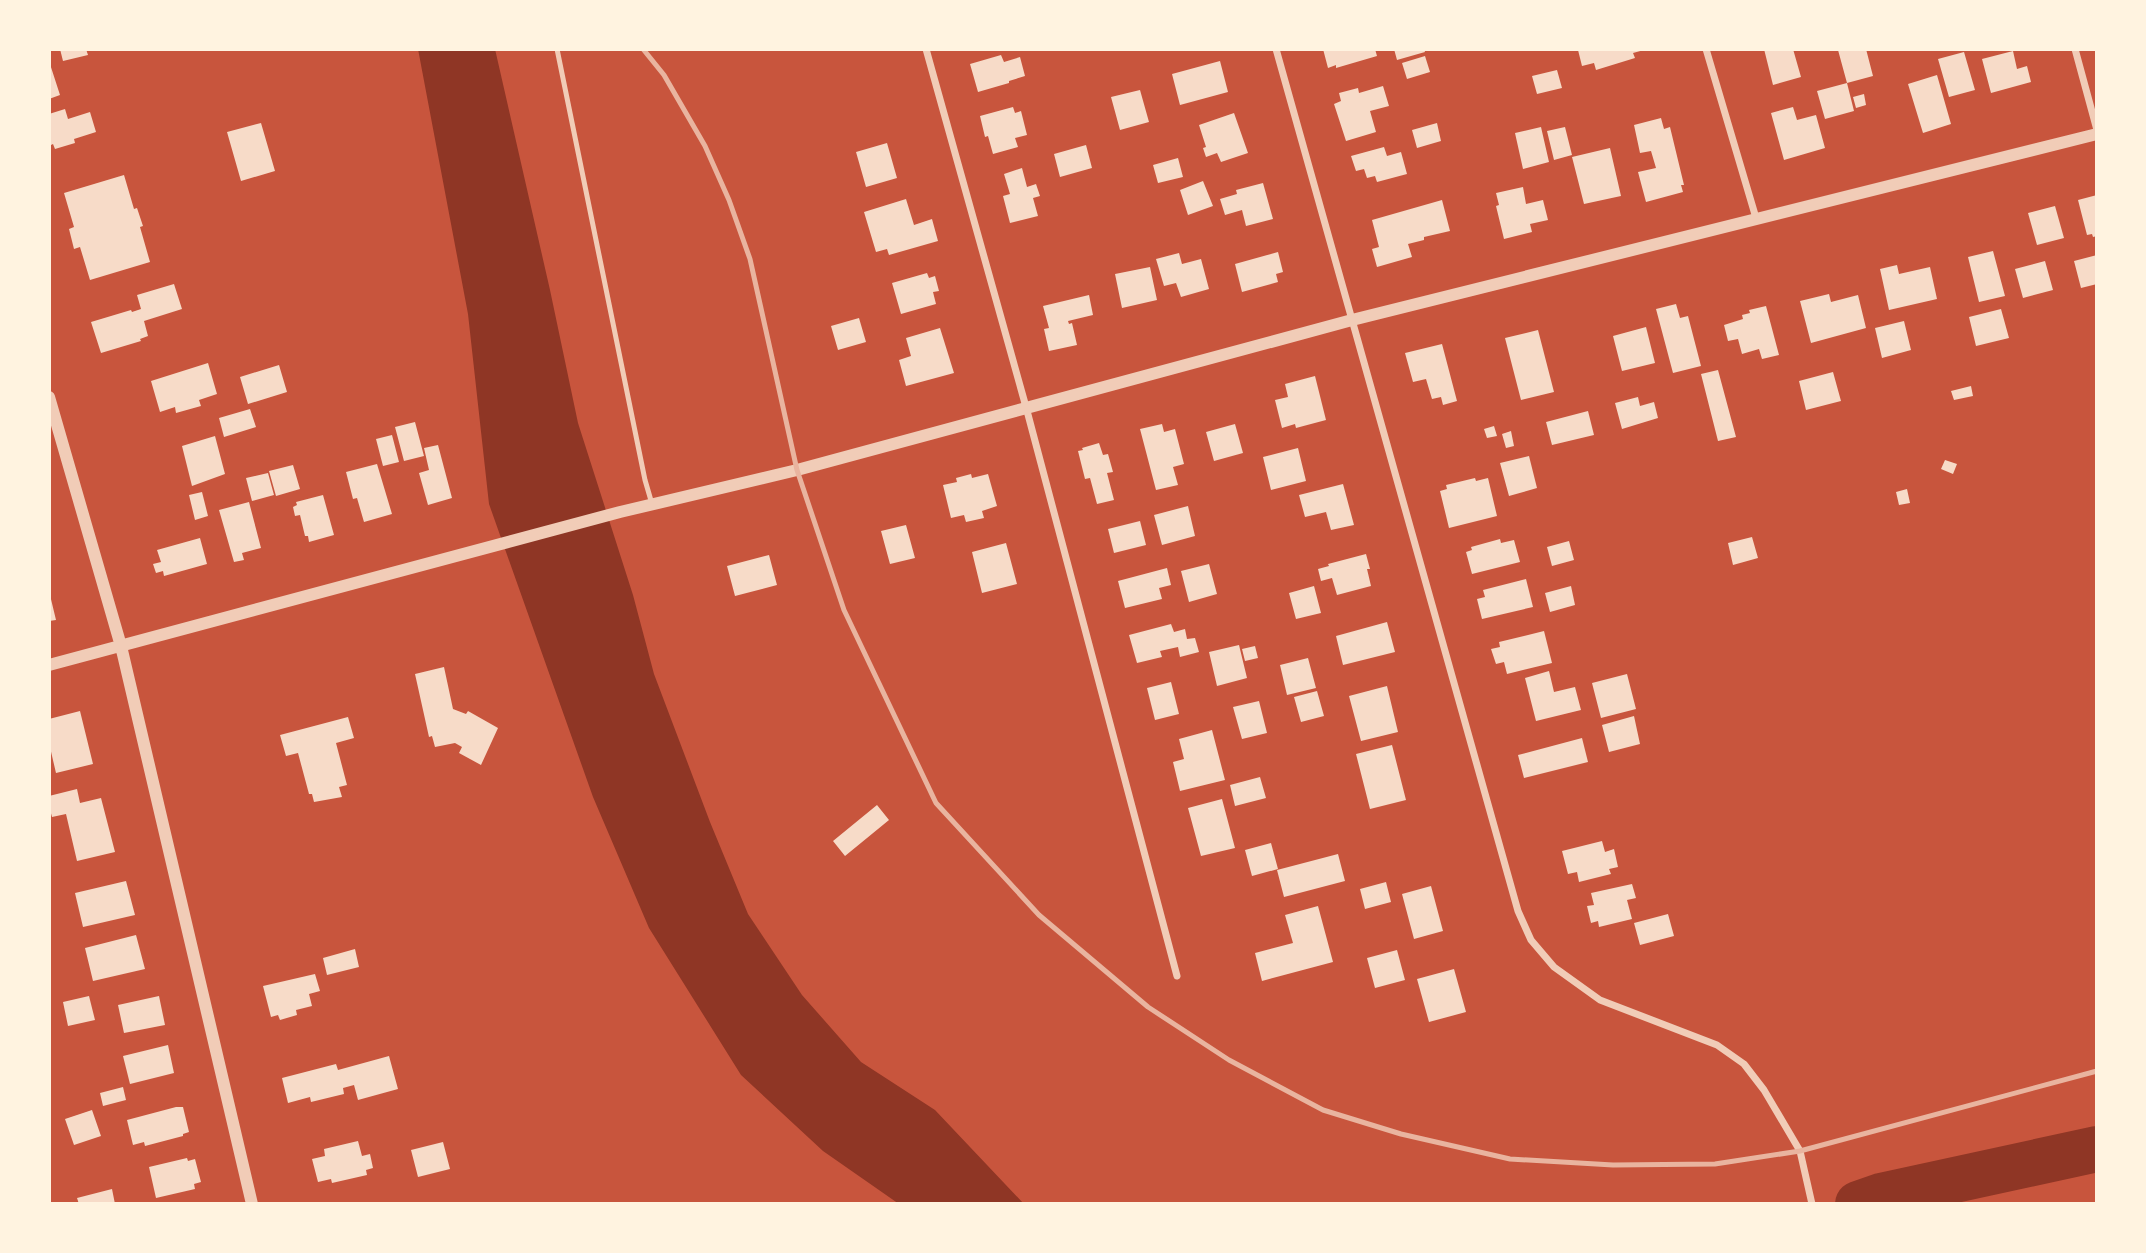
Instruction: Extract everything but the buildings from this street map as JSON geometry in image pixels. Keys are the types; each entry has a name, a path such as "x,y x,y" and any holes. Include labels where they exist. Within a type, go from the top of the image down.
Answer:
{"street":[{"path":"926,49 1026,407 1177,976"},
{"path":"1276,49 1518,911 1527,933 1554,967 1600,1000 1717,1045 1744,1064 1755,1076 1800,1151 1812,1204"},
{"path":"1706,49 1756,218"},
{"path":"49,665 620,512 797,470 1352,320 2097,132 2075,49"},
{"path":"49,397 121,646 253,1204"}],"lane":[{"path":"557,49 652,504"}],"shaded area":[{"path":"418,49 495,49 578,423 633,595 654,674 748,914 802,995 861,1062 935,1110 1024,1204 899,1204 823,1151 741,1075 649,928 593,797 489,504 468,314"}],"waterway":[{"path":"1858,1204 1881,1196 2097,1149"}],"railway":[{"path":"643,49 664,75 705,146 729,200 750,259 797,470 844,610 936,803 1039,915 1148,1007 1229,1060 1323,1110 1401,1134 1510,1159 1613,1165 1715,1164 1800,1151 2097,1071"}]}
